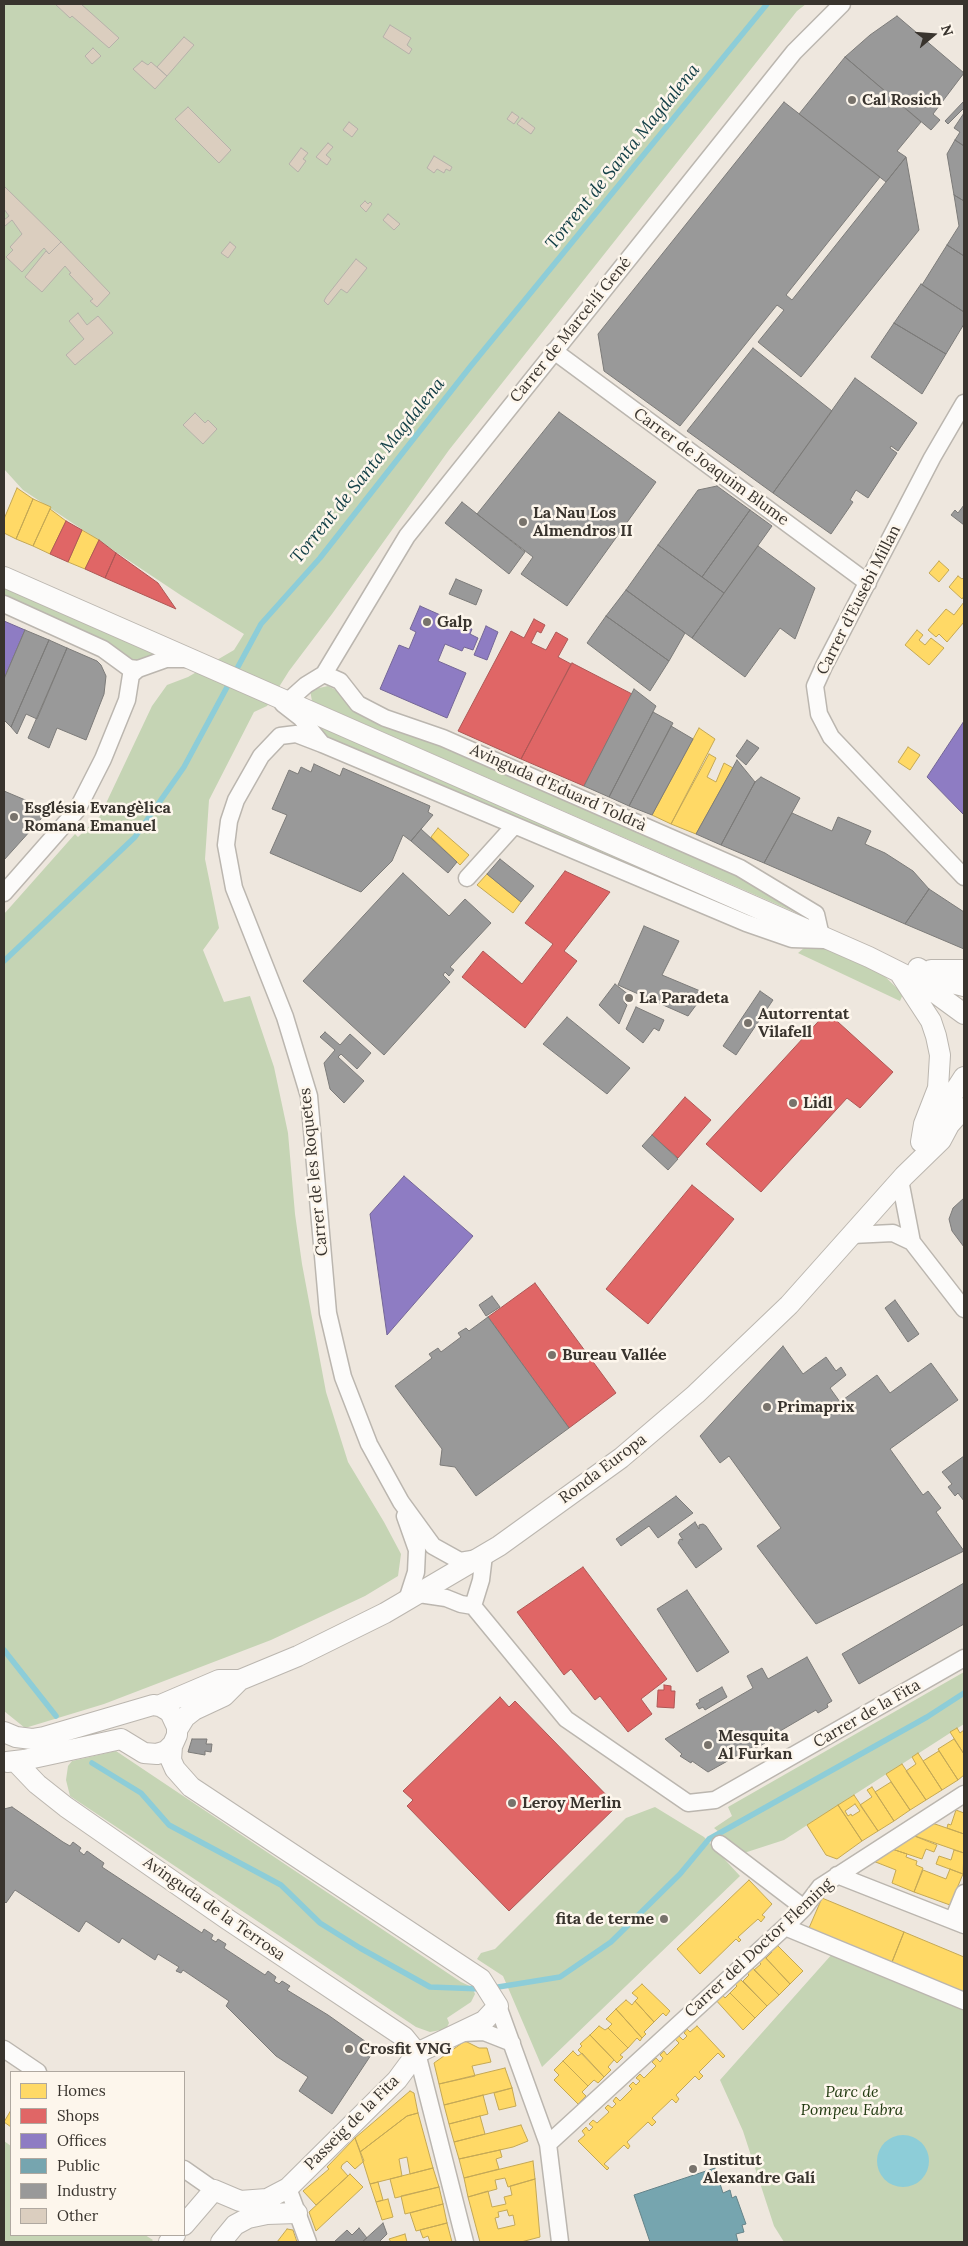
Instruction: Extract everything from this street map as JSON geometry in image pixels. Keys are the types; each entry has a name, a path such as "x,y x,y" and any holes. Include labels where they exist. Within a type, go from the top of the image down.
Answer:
{"street":[{"name":"Carrer de Marcel·lí Gené","path":"324,674 407,536 794,52 842,4"},
{"name":"Carrer de Joaquim Blume","path":"554,351 868,583"},
{"name":"Carrer d'Eusebi Millan","path":"964,403 932,458 815,686 818,714 831,737 964,877"},
{"name":"Avinguda d'Eduard Toldrà","path":"4,577 869,956 933,978 964,986"},
{"path":"4,604 103,649 129,668 138,669"},
{"name":"Avinguda d'Eduard Toldrà","path":"138,669 166,659 191,659"},
{"path":"4,892 77,810 104,760 127,700 131,675 138,669"},
{"path":"279,698 324,674"},
{"name":"Avinguda d'Eduard Toldrà","path":"324,674 340,681 358,704 385,718 444,738 740,868 816,914 827,938"},
{"name":"Avinguda d'Eduard Toldrà","path":"279,698 301,718 322,744 746,923 792,939 827,938"},
{"name":"Carrer de les Roquetes","path":"322,744 296,734 280,736 261,756 236,800 229,821 226,844 234,888 285,1017 309,1096 328,1313 343,1377 369,1444 401,1502"},
{"path":"467,878 514,826"},
{"path":"921,1142 924,1124 938,1088 940,1055 931,1021 908,970 964,970"},
{"name":"Avinguda d'Eduard Toldrà","path":"908,970 964,1014"},
{"name":"Ronda Europa","path":"902,1178 921,1142 964,1078"},
{"name":"Ronda Europa","path":"174,1738 185,1717 194,1710 224,1696 240,1680 339,1637 413,1597 481,1557 621,1458 696,1394 789,1306 902,1178 941,1140 949,1125 964,1108"},
{"path":"941,1140 964,1124"},
{"path":"902,1178 912,1242"},
{"path":"852,1235 893,1233 912,1242 964,1309"},
{"path":"401,1502 433,1546 460,1561 481,1557 481,1580 473,1606 446,1598 413,1597 417,1550 401,1502"},
{"name":"Carrer de la Fita","path":"473,1606 566,1719 688,1803 715,1800 964,1658"},
{"name":"Ronda Europa","path":"4,1733 32,1739 44,1737 148,1708 219,1680 240,1680"},
{"path":"134,1746 130,1739 128,1727 132,1716 148,1708 172,1714 174,1738 171,1760 175,1769 191,1787 481,1979 498,2006 548,2144 560,2242"},
{"name":"Ronda Europa","path":"4,1733 8,1760"},
{"path":"8,1760 121,1739 142,1752 154,1754 164,1752 174,1738"},
{"name":"Avinguda de la Terrosa","path":"8,1760 66,1807 227,1920 404,2037 416,2053"},
{"name":"Carrer del Doctor Fleming","path":"548,2144 785,1927 804,1908 820,1887 964,1794"},
{"path":"720,1844 804,1908"},
{"path":"837,1875 959,1923 964,1893"},
{"path":"785,1927 964,2001"},
{"name":"Passeig de la Fita","path":"214,2190 240,2201 267,2199 288,2188 397,2080 416,2053 484,2021 498,2006"},
{"name":"Passeig de la Fita","path":"459,2033 484,2032 512,2043"},
{"path":"4,2049 37,2071"},
{"path":"416,2053 465,2242"},
{"path":"185,2171 214,2190 185,2224"},
{"path":"288,2188 308,2242"},
{"path":"221,2242 235,2225 240,2212 240,2201"},
{"path":"235,2225 248,2218 267,2214 297,2213"}],"green space":[{"path":"4,4 806,4 797,11 449,450 289,671 267,706 254,712 209,800 205,859 219,928 203,950 224,1002 250,996 274,1067 288,1133 295,1214 302,1264 326,1392 348,1462 401,1554 398,1576 365,1596 271,1640 104,1704 25,1728 4,1711 4,914 75,834 78,837 100,816 152,706 167,685 188,677 234,650 244,634 182,596 23,490 4,469"},
{"path":"4,586 162,655 157,658 129,662 4,599"},
{"path":"328,686 441,744 736,874 808,918 312,701 310,690"},
{"path":"315,724 704,895 782,930 327,739"},
{"path":"804,948 827,949 875,967 903,994 900,1001 798,953"},
{"path":"964,1672 964,1724 784,1840 744,1853 714,1828 732,1816 728,1807"},
{"path":"116,1751 461,1982 472,1987 475,1994 471,2002 447,2018 449,2023 446,2029 430,2032 416,2027 70,1796 66,1780 68,1766 72,1761"},
{"path":"655,1807 704,1837 740,1876 542,2067 503,1976 477,1959 481,1953 495,1949 626,1818"},
{"name":"Parc de Pompeu Fabra","path":"833,1953 964,2007 964,2242 784,2242 774,2226 743,2131 720,2080"},
{"path":"4,2141 10,2145 10,2236 147,2236 153,2240 151,2242 4,2242"}],"water":[{"path":"903,2135 913,2137 921,2143 927,2151 929,2161 927,2171 921,2179 913,2185 903,2187 893,2185 885,2179 879,2171 877,2161 879,2151 885,2143 893,2137"}],"building: Homes":[{"path":"17,488 33,499 16,539 4,533 4,519"},
{"path":"33,499 51,507 33,546 16,539"},
{"path":"50,509 66,521 50,554 33,546"},
{"path":"82,530 99,540 85,569 68,562"},
{"path":"939,561 949,570 939,582 929,573"},
{"path":"958,576 962,579 964,577 964,596 962,599 949,587"},
{"path":"964,602 964,622 947,642 939,634 936,637 928,630 946,609 954,615"},
{"path":"917,630 923,635 919,640 925,645 931,638 944,648 929,665 905,645"},
{"path":"699,728 715,739 671,824 652,815"},
{"path":"908,747 920,755 910,770 898,762"},
{"path":"709,754 716,758 707,777 716,782 724,763 733,768 696,834 671,824"},
{"path":"438,828 469,855 460,865 431,837"},
{"path":"487,874 521,902 513,913 477,885"},
{"path":"957,1728 960,1733 964,1730 964,1754 950,1732"},
{"path":"954,1739 964,1754 964,1775 958,1780 938,1749"},
{"path":"939,1751 958,1780 942,1790 923,1761"},
{"path":"918,1753 942,1790 926,1800 906,1771 916,1764 912,1757"},
{"path":"902,1764 926,1800 910,1810 886,1774"},
{"path":"891,1782 910,1810 894,1821 875,1792"},
{"path":"872,1787 894,1821 878,1831 860,1805 872,1797 867,1790"},
{"path":"854,1795 878,1831 862,1841 838,1805","holes":["855,1804 860,1811 852,1816 851,1814 848,1816 845,1811"]},
{"path":"838,1805 862,1841 837,1859 826,1855 807,1825"},
{"path":"956,1810 964,1813 964,1834 947,1828 948,1824 951,1825"},
{"path":"932,1823 964,1834 964,1853 912,1835"},
{"path":"912,1835 937,1845 934,1852 926,1849 922,1859 892,1849"},
{"path":"892,1849 907,1854 906,1857 917,1861 916,1865 923,1868 914,1892 892,1883 896,1870 873,1861"},
{"path":"954,1850 964,1853 963,1874 936,1864 939,1856 951,1860"},
{"path":"950,1869 963,1874 950,1905 914,1892 923,1870 946,1879"},
{"path":"749,1880 772,1904 762,1915 765,1917 761,1922 758,1919 738,1937 741,1940 739,1942 736,1939 700,1974 677,1949"},
{"path":"822,1898 904,1932 892,1962 809,1928"},
{"path":"904,1932 964,1957 964,1992 892,1962"},
{"path":"773,1941 803,1971 790,1984 766,1958 772,1952 767,1947"},
{"path":"761,1953 790,1984 779,1995 754,1970 761,1964 755,1958"},
{"path":"749,1964 779,1995 767,2006 743,1981 749,1975 744,1970"},
{"path":"739,1978 767,2006 755,2018 730,1993 737,1986 734,1983"},
{"path":"642,1984 670,2011 666,2016 663,2013 654,2022 635,2001 638,1998 632,1993"},
{"path":"720,1992 725,1998 730,1993 755,2018 743,2030 714,1998"},
{"path":"626,2000 632,2005 635,2001 654,2022 644,2032 646,2034 642,2038 616,2009"},
{"path":"616,2009 642,2038 640,2041 637,2038 628,2048 608,2028 612,2024 606,2019"},
{"path":"599,2026 605,2030 608,2028 628,2048 620,2055 623,2057 617,2063 590,2035"},
{"path":"697,2026 725,2056 723,2058 718,2053 699,2072 703,2076 699,2080 695,2076 676,2095 679,2099 676,2103 672,2099 652,2118 656,2122 652,2126 648,2122 627,2142 630,2146 628,2149 624,2145 604,2164 609,2168 607,2170 578,2141 585,2135 582,2131 586,2127 589,2131 593,2127 589,2124 593,2120 597,2123 609,2112 605,2108 608,2105 612,2108 616,2104 613,2101 616,2097 620,2101 632,2089 629,2086 633,2082 636,2085 640,2081 636,2078 640,2074 644,2078 656,2066 652,2062 656,2058 660,2062 663,2058 660,2055 664,2051 667,2055 679,2043 675,2039 679,2036 683,2040 687,2036 684,2033 687,2029 690,2032"},
{"path":"590,2035 614,2060 608,2067 611,2070 604,2077 578,2050 582,2046 580,2044"},
{"path":"465,2041 479,2048 487,2048 491,2062 472,2066 475,2076 439,2084 434,2063"},
{"path":"573,2051 578,2056 582,2053 604,2077 598,2083 594,2080 588,2086 563,2061"},
{"path":"563,2061 588,2086 582,2092 586,2096 578,2104 554,2080 559,2075 554,2070"},
{"path":"505,2068 512,2088 444,2105 439,2084"},
{"path":"512,2088 516,2106 499,2110 494,2093"},
{"path":"410,2091 414,2093 418,2113 407,2116 360,2152 355,2138"},
{"path":"483,2095 488,2114 449,2124 444,2105"},
{"path":"10,2112 10,2126 4,2122"},
{"path":"418,2113 433,2168 410,2174 407,2157 399,2159 402,2176 370,2184 360,2152 407,2116"},
{"path":"480,2116 485,2134 454,2142 449,2124"},
{"path":"521,2125 528,2141 513,2147 459,2159 454,2142"},
{"path":"355,2138 364,2161 355,2169 347,2161 342,2165 341,2168 348,2176 316,2205 303,2191 329,2169 327,2167"},
{"path":"500,2150 502,2157 496,2159 499,2169 464,2178 459,2159"},
{"path":"533,2161 535,2179 508,2187 505,2178 495,2180 497,2189 468,2197 464,2178"},
{"path":"433,2168 439,2187 395,2198 390,2179"},
{"path":"350,2174 363,2187 316,2231 309,2212"},
{"path":"535,2179 540,2237 521,2242 480,2242 468,2197 488,2191 492,2207 506,2204 504,2197 512,2195 510,2186","holes":["507,2210 509,2216 513,2215 515,2225 498,2229 495,2218 499,2217 498,2212"]},
{"path":"378,2182 383,2200 376,2202 370,2184"},
{"path":"439,2187 443,2204 405,2214 401,2196"},
{"path":"388,2199 393,2217 382,2220 376,2202"},
{"path":"443,2204 447,2223 416,2231 410,2213"},
{"path":"447,2223 452,2242 430,2242 428,2236 423,2238 420,2230"},
{"path":"287,2229 293,2230 297,2242 277,2242"},
{"path":"405,2234 407,2242 391,2242 389,2239"}],"building: Shops":[{"path":"66,521 82,530 68,562 50,554"},
{"path":"99,540 116,553 105,578 85,569"},
{"path":"116,553 158,583 176,609 105,578"},
{"path":"534,619 545,625 541,633 537,631 531,643 546,650 556,632 568,639 558,657 571,664 521,759 458,731 511,631 524,638"},
{"path":"572,663 632,694 584,786 521,759"},
{"path":"565,871 610,892 564,951 577,961 525,1028 462,977 483,951 522,984 553,944 525,923"},
{"name":"Lidl","path":"827,1012 893,1072 860,1108 847,1098 761,1192 706,1144"},
{"path":"685,1097 711,1120 678,1158 652,1135"},
{"path":"692,1185 734,1219 648,1324 606,1289"},
{"name":"Bureau Vallée","path":"535,1283 616,1393 569,1428 488,1317"},
{"path":"583,1567 667,1679 641,1699 652,1714 628,1732 600,1696 595,1700 571,1669 564,1675 517,1612"},
{"path":"664,1685 671,1686 671,1691 675,1691 674,1708 657,1707 658,1690 664,1690"},
{"name":"Leroy Merlin","path":"500,1697 509,1707 515,1701 617,1806 509,1911 407,1806 413,1800 403,1791"}],"building: Offices":[{"path":"420,606 472,629 470,634 478,638 473,650 464,647 462,651 445,644 438,661 466,673 447,718 380,689 399,645 409,649 416,632 410,629"},
{"path":"4,621 25,630 4,679"},
{"path":"486,626 498,632 487,660 474,655"},
{"path":"964,721 964,815 927,777"},
{"path":"404,1176 473,1236 387,1335 370,1214"}],"building: Public":[{"path":"715,2168 723,2193 730,2190 732,2198 736,2196 746,2224 742,2225 744,2232 736,2234 738,2242 650,2242 634,2195"}],"building: Industry":[{"path":"897,16 964,73 933,114 940,120 931,130 845,57 870,35"},
{"path":"845,57 921,122 897,151 906,157 886,182 799,114"},
{"path":"964,101 964,108 948,124 945,121"},
{"path":"784,102 880,177 786,295 792,300 906,157 919,230 801,377 758,342 784,310 777,305 680,426 604,371 598,334"},
{"path":"964,113 964,146 955,140 960,132 954,128"},
{"path":"955,140 964,146 964,201 954,195 947,154"},
{"path":"954,195 964,201 964,256 947,245 959,226"},
{"path":"947,245 964,256 964,312 922,285"},
{"path":"921,284 964,312 964,324 946,354 894,323"},
{"path":"894,323 946,354 922,394 871,357"},
{"path":"753,348 832,411 773,493 687,431"},
{"path":"855,378 917,423 898,451 891,446 890,448 897,453 868,498 856,490 850,500 853,502 831,534 773,493"},
{"path":"559,412 656,482 567,606 521,574 533,557 477,514"},
{"path":"717,486 750,510 702,577 658,545 698,490"},
{"path":"462,502 525,552 509,574 445,523"},
{"path":"964,505 964,525 951,515 955,510 958,513"},
{"path":"750,510 772,526 724,593 702,577"},
{"path":"658,545 724,593 692,638 626,590"},
{"path":"758,546 815,588 795,639 780,628 745,677 692,638"},
{"path":"456,579 482,590 476,605 449,594"},
{"path":"626,590 685,633 669,661 606,616"},
{"path":"606,616 669,661 650,691 587,643"},
{"path":"25,630 49,640 11,727 4,720 4,679"},
{"path":"49,640 67,648 37,719 26,714 17,734 11,727"},
{"path":"67,648 97,661 101,665 106,676 104,694 86,740 57,728 49,748 28,738"},
{"path":"634,689 656,706 609,797 584,786"},
{"path":"653,712 673,723 629,806 609,797"},
{"path":"671,726 693,739 652,815 629,806"},
{"path":"747,740 759,748 746,765 736,756"},
{"path":"737,760 755,782 721,845 696,834"},
{"path":"314,764 340,776 343,768 430,806 428,812 433,815 411,841 403,835 392,861 361,892 270,853 287,815 272,809 289,770 298,774 301,767 311,772"},
{"path":"761,777 800,798 764,863 721,845 755,782"},
{"path":"4,791 49,810 4,860"},
{"path":"792,813 832,831 838,817 871,831 865,844 885,853 913,871 929,889 905,924 764,863"},
{"path":"421,829 457,862 448,873 411,841"},
{"path":"500,859 534,886 521,902 487,874"},
{"path":"403,873 449,916 465,899 491,923 450,967 454,970 449,976 445,972 443,975 450,982 384,1055 303,981"},
{"path":"929,889 964,912 964,949 905,924"},
{"path":"644,926 679,941 662,975 705,993 688,1016 618,985"},
{"path":"615,984 629,995 624,1002 627,1005 619,1024 599,1005"},
{"name":"Autorrentat Vilafell","path":"760,991 773,1000 736,1055 723,1046"},
{"path":"636,1007 664,1020 659,1031 654,1028 643,1043 626,1029"},
{"path":"567,1017 630,1068 607,1094 543,1044"},
{"path":"325,1032 340,1045 350,1034 371,1053 357,1069 341,1054 338,1057 364,1081 344,1103 330,1089 324,1063 335,1050 320,1037"},
{"path":"652,1135 678,1159 668,1170 642,1146"},
{"path":"964,1198 964,1247 952,1231 949,1219 953,1208"},
{"path":"492,1296 500,1307 486,1316 479,1305"},
{"path":"895,1300 919,1334 908,1342 885,1308"},
{"path":"488,1317 569,1428 476,1496 455,1467 440,1465 442,1449 395,1386 432,1358 429,1354 438,1348 441,1352 461,1337 458,1333 466,1328 469,1331"},
{"path":"783,1346 803,1374 826,1357 836,1371 841,1367 846,1375 830,1388 840,1402 877,1375 890,1393 931,1363 958,1400 890,1449 923,1495 928,1491 941,1508 936,1512 964,1551 816,1624 757,1546 781,1528 729,1456 720,1463 700,1436"},
{"path":"964,1456 964,1501 958,1493 955,1496 948,1487 952,1484 942,1472"},
{"path":"676,1496 693,1513 658,1538 649,1526 621,1546 616,1539"},
{"path":"695,1522 699,1529 699,1525 703,1524 706,1526 722,1549 696,1568 678,1543 680,1539 683,1540 679,1534"},
{"path":"964,1583 964,1624 859,1684 842,1654"},
{"path":"687,1590 729,1652 697,1672 657,1609"},
{"path":"807,1657 832,1701 827,1704 828,1707 818,1713 816,1710 763,1741 765,1743 756,1748 754,1746 708,1772 692,1761 691,1763 680,1756 682,1754 665,1739 753,1688 747,1676 762,1668 768,1679"},
{"path":"722,1687 727,1697 705,1710 703,1707 699,1709 696,1704 700,1702 699,1700"},
{"path":"192,1739 207,1739 206,1744 212,1744 211,1752 205,1751 205,1755 188,1752"},
{"path":"12,1807 63,1842 70,1846 73,1842 81,1848 79,1851 84,1855 87,1851 104,1863 102,1867 202,1933 204,1929 213,1935 211,1939 216,1942 218,1939 226,1944 224,1948 265,1975 268,1971 276,1977 274,1981 279,1984 282,1981 290,1986 287,1990 328,2015 369,2044 371,2055 332,2114 299,2091 308,2077 276,2056 226,2006 229,2001 183,1970 181,1973 176,1971 179,1967 158,1954 155,1960 122,1938 119,1943 86,1921 79,1932 15,1890 6,1903 4,1901 4,1809"},
{"path":"383,2223 387,2234 379,2242 362,2242"},
{"path":"359,2228 367,2238 362,2242 334,2242 347,2230 352,2235"}],"building: Other":[{"path":"55,4 81,4 119,38 109,48"},
{"path":"390,25 411,38 407,45 412,49 409,54 383,37"},
{"path":"184,37 194,45 167,76 157,67"},
{"path":"93,48 101,56 92,64 85,56"},
{"path":"142,61 148,65 151,62 167,76 155,89 133,69"},
{"path":"188,107 231,150 219,163 175,119"},
{"path":"512,112 519,117 514,124 507,119"},
{"path":"522,118 535,128 531,134 517,124"},
{"path":"349,122 358,129 352,137 343,130"},
{"path":"328,143 333,147 326,155 331,159 327,165 316,157"},
{"path":"301,148 308,153 303,159 306,161 298,172 289,164"},
{"path":"434,156 452,167 450,171 446,169 444,173 437,169 434,173 427,168"},
{"path":"4,186 61,242 49,254 44,248 22,272 6,257 13,250 10,247 22,234 12,220 5,226 4,224 4,220 9,216 4,209"},
{"path":"365,201 368,204 370,202 372,204 366,212 360,206"},
{"path":"388,214 400,224 394,230 383,220"},
{"path":"61,242 110,293 97,307 90,301 93,299 69,274 71,273 65,266 42,292 25,277 46,251 49,254"},
{"path":"230,242 236,247 228,258 221,253"},
{"path":"356,259 367,268 347,293 341,289 328,305 324,301 326,297"},
{"path":"78,313 87,325 98,316 113,333 75,365 66,355 84,339 69,321"},
{"path":"195,413 205,423 208,420 217,429 203,444 183,425"}],"waterway":[{"name":"Torrent de Santa Magdalena","path":"4,961 135,837 184,767 261,624 320,558 470,367 767,4"},
{"path":"4,1650 56,1716"},
{"path":"492,1988 560,1977 611,1942 680,1874 709,1839 927,1717 964,1693"},
{"path":"92,1763 141,1793 169,1825 281,1885 320,1923 360,1948 430,1987 482,1989"}],"place":[{"name":"Cal Rosich","path":"852,100"},
{"name":"La Nau Los Almendros II","path":"523,522"},
{"name":"Galp","path":"427,622"},
{"name":"Església Evangèlica Romana Emanuel","path":"14,817"},
{"name":"La Paradeta","path":"629,998"},
{"name":"Autorrentat Vilafell","path":"748,1023"},
{"name":"Lidl","path":"793,1103"},
{"name":"Bureau Vallée","path":"552,1355"},
{"name":"Primaprix","path":"767,1407"},
{"name":"Mesquita Al Furkan","path":"708,1745"},
{"name":"Leroy Merlin","path":"512,1803"},
{"name":"fita de terme","path":"664,1919"},
{"name":"Crosfit VNG","path":"349,2049"},
{"name":"Institut Alexandre Galí","path":"693,2169"}]}
